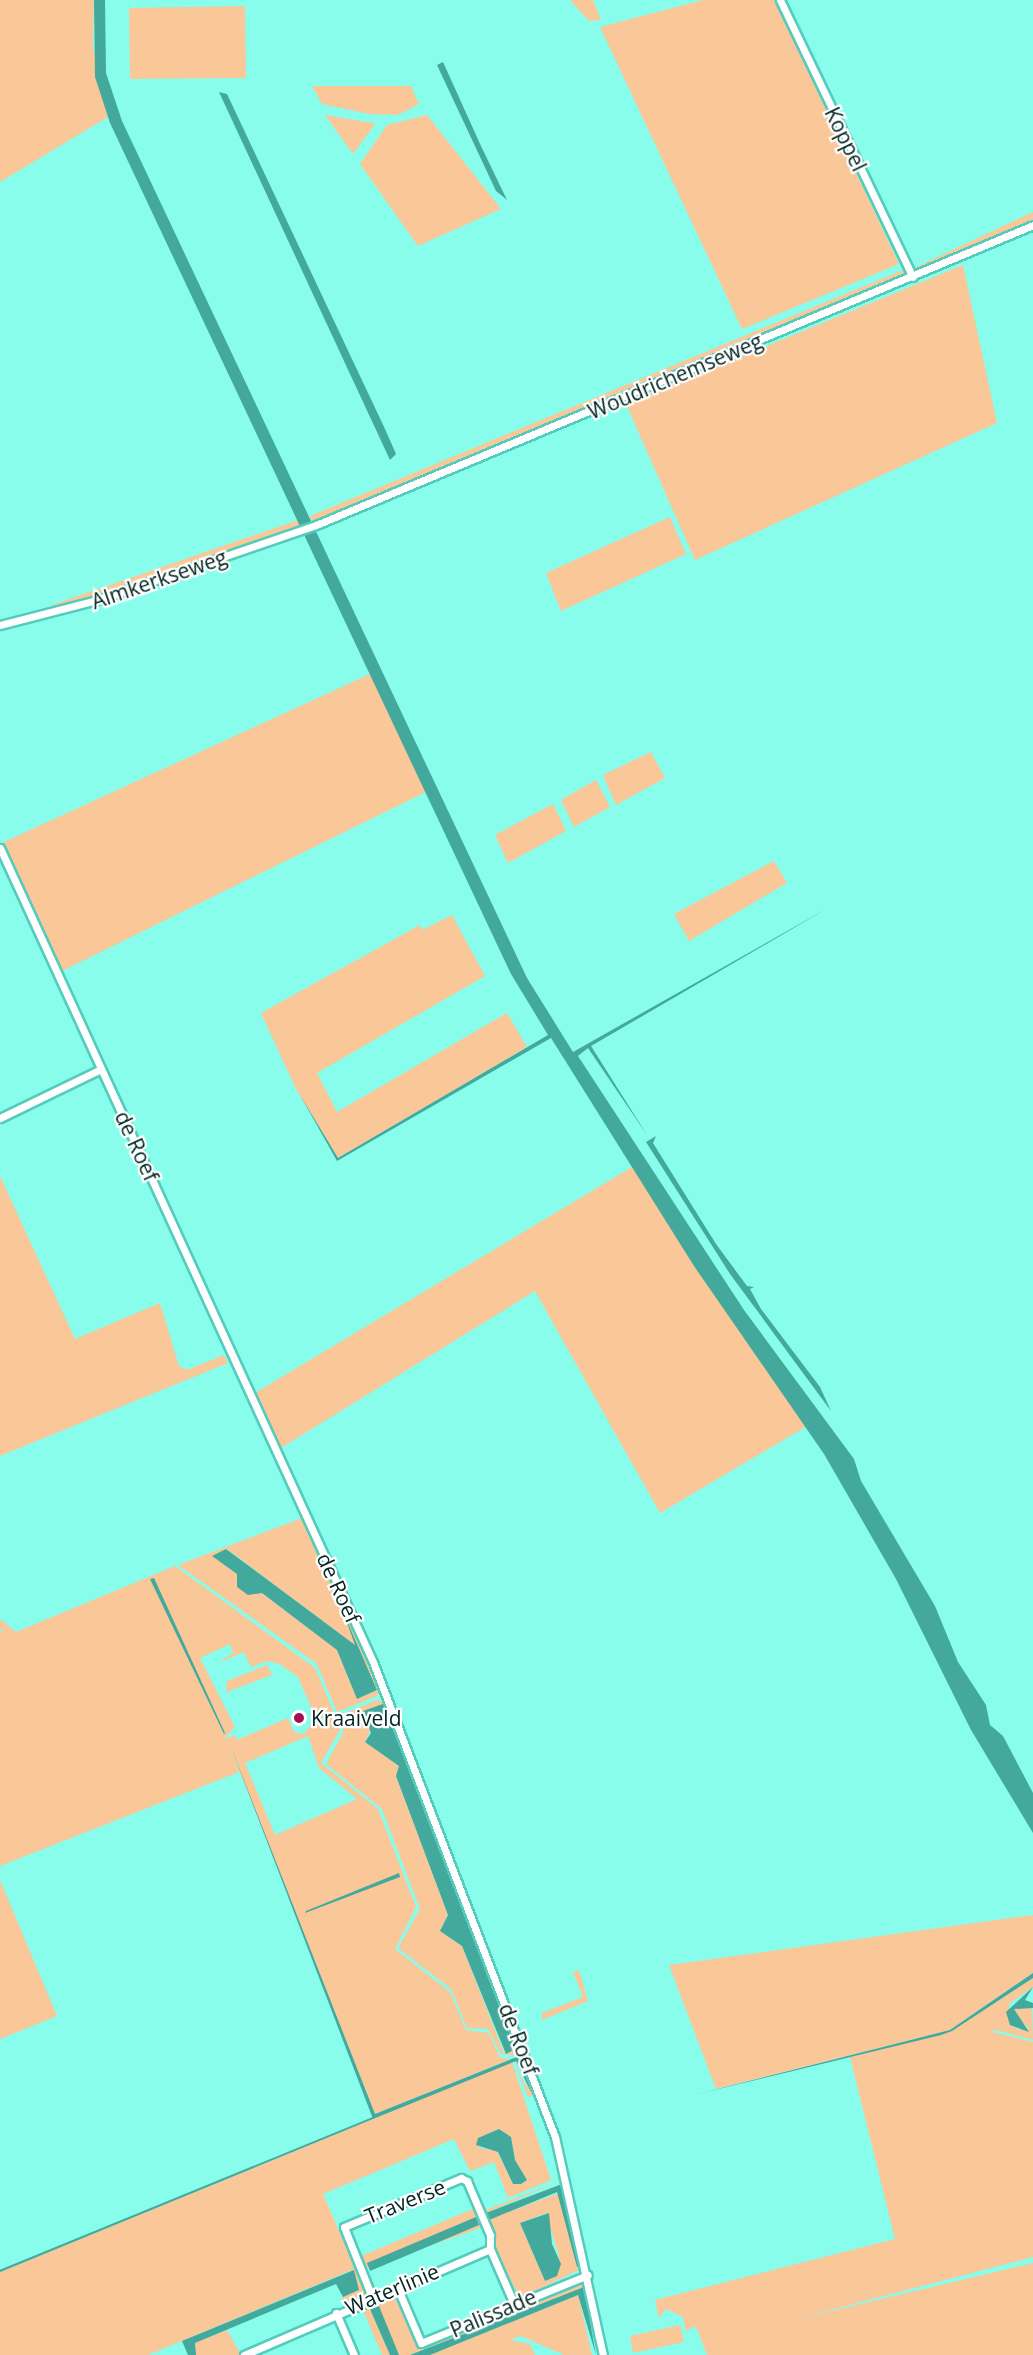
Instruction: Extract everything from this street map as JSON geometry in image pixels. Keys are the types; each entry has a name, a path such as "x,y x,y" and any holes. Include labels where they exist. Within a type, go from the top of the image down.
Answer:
{"street":[{"name":"Koppel","path":"780,0 912,277"},
{"name":"Woudrichemseweg","path":"316,525 1033,225"},
{"name":"Almkerkseweg","path":"0,625 97,600 316,525"},
{"name":"de Roef","path":"0,848 373,1662 551,2126 588,2275 603,2355"},
{"path":"0,1118 101,1069"},
{"name":"Traverse","path":"372,2297 344,2227 451,2182 467,2181 490,2249"},
{"path":"490,2249 514,2304"},
{"name":"Waterlinie","path":"244,2355 372,2297 490,2249"},
{"name":"Palissade","path":"397,2287 421,2343 588,2275"},
{"path":"336,2313 354,2355"}],"shaded area":[{"path":"0,0 94,0 93,47 108,117 0,182"},
{"path":"570,0 593,0 601,20 589,21"},
{"path":"703,0 775,0 899,264 742,329 600,27"},
{"path":"245,6 246,78 130,79 129,8"},
{"path":"312,86 411,86 419,104 398,115 369,114 322,104"},
{"path":"325,115 373,123 375,124 353,154"},
{"path":"427,115 501,209 418,246 360,164 387,125"},
{"path":"1033,212 1033,219 920,271 914,268"},
{"path":"963,265 997,423 695,560 626,404"},
{"path":"903,270 905,275 810,318 313,522 310,516"},
{"path":"670,517 686,554 561,611 546,573"},
{"path":"298,520 301,526 137,584 56,609 52,605"},
{"path":"370,674 426,792 62,971 4,842"},
{"path":"651,752 665,778 616,805 603,775"},
{"path":"596,780 610,807 574,827 561,800"},
{"path":"553,804 566,831 508,863 495,835"},
{"path":"774,861 787,883 689,941 674,914"},
{"path":"452,915 485,976 317,1073 337,1112 507,1013 527,1047 338,1158 296,1089 261,1013 420,925 422,930"},
{"path":"632,1167 807,1426 660,1513 535,1291 281,1448 255,1393"},
{"path":"0,1176 75,1339 160,1303 179,1366 187,1370 224,1355 228,1363 0,1456"},
{"path":"302,1518 380,1688 377,1696 337,1712 317,1664 178,1565","holes":["227,1549 356,1646 342,1615 377,1690 357,1699 337,1650 262,1593 238,1587 237,1574 213,1556"]},
{"path":"175,1566 315,1668 334,1713 319,1718 309,1714 313,1712 298,1677 280,1664 267,1661 251,1667 244,1652 218,1663 233,1653 230,1644 200,1658 235,1727 224,1739 235,1735 237,1740 288,1718 294,1732 304,1734 312,1723 336,1716 340,1730 321,1763 378,1809 416,1907 395,1949 450,1992 466,2030 489,2033 500,2058 511,2059 375,2114 228,1742 239,1772 0,1866 0,1632 5,1629 0,1630 0,1619 16,1632","holes":["152,1577 225,1733 224,1734 151,1580","308,1736 319,1768 357,1799 275,1835 245,1763"]},
{"path":"267,1665 272,1675 226,1692 227,1681"},
{"path":"378,1700 385,1701 537,2093 532,2096 528,2097 514,2062 529,2093 518,2056 501,2054 488,2029 467,2028 451,1989 398,1948 420,1909 382,1809 326,1764 343,1733 340,1715","holes":["382,1703 517,2048 504,2053 462,1946 440,1931 448,1915 396,1776 399,1766 365,1742"]},
{"path":"0,1880 57,2016 0,2039"},
{"path":"1033,1915 1033,1973 950,2030 716,2089 669,1965"},
{"path":"579,1970 588,2001 542,2020 542,2013 583,1997 573,1972"},
{"path":"1033,1978 1033,1987 1009,2004 1010,2025 1020,2030 1030,2027 1018,2022 1014,2009 1032,2006 1033,2040 996,2030 992,2032 1033,2042 1033,2257 793,2320 1033,2263 1033,2355 707,2355 696,2326 686,2331 683,2317 666,2309 659,2318 655,2300 895,2239 850,2057 952,2031"},
{"path":"512,2062 551,2180 508,2198 494,2162 470,2171 454,2139 323,2194 367,2295 345,2304 342,2297 359,2290 352,2270 148,2355 0,2355 0,2272","holes":["499,2129 511,2137 515,2160 527,2181 521,2184 513,2184 497,2151 479,2148 478,2138"]},
{"path":"562,2180 486,2213 514,2210 559,2193 583,2268 520,2298 493,2248 495,2237 483,2211","holes":["546,2213 559,2256 557,2276 545,2281 520,2223"]},
{"path":"475,2208 480,2228 364,2269 359,2257"},
{"path":"580,2282 584,2287 410,2355 399,2355 378,2305 370,2309 390,2355 382,2355 362,2308 393,2295 418,2342"},
{"path":"578,2295 592,2355 564,2355 521,2336 510,2340 530,2344 535,2355 430,2355"},
{"path":"680,2325 684,2342 633,2353 630,2336"},
{"path":"227,2330 241,2355 196,2355 195,2343"}],"water":[{"path":"94,0 105,0 106,73 122,121 527,978 573,1052 828,908 591,1046 647,1135 588,1048 578,1056 744,1310 854,1459 861,1481 935,1606 958,1662 986,1705 990,1725 1003,1736 1033,1793 1033,1833 971,1730 896,1579 824,1454 694,1266 551,1038 337,1161 300,1095 338,1158 548,1035 511,974 110,123 95,77"},
{"path":"443,62 507,200 496,191 437,65"},
{"path":"219,92 227,94 385,429 396,454 390,460"},
{"path":"656,1136 653,1143 716,1244 747,1286 754,1287 750,1289 761,1309 820,1387 831,1411 730,1274 646,1142"},
{"path":"226,1549 355,1645 344,1614 377,1690 357,1699 337,1650 262,1593 248,1595 237,1587 237,1574 212,1556"},
{"path":"154,1578 225,1733 224,1734 150,1579"},
{"path":"383,1704 517,2048 506,2054 462,1946 440,1931 448,1915 396,1776 399,1766 365,1742 371,1733 363,1711"},
{"path":"229,1742 375,2114 519,2056 532,2094 516,2061 373,2119"},
{"path":"399,1873 400,1877 305,1913 306,1911"},
{"path":"1033,1973 1033,1978 952,2031 941,2035 694,2095 950,2030"},
{"path":"1033,1987 1025,2000 1033,2003 1033,2008 1014,2009 1029,2032 1010,2025 1006,2012"},
{"path":"499,2129 511,2137 515,2160 527,2180 521,2184 513,2184 498,2152 476,2145 478,2138"},
{"path":"562,2184 580,2265 577,2267 557,2192 489,2220 486,2213"},
{"path":"549,2213 552,2244 561,2264 557,2276 545,2281 520,2223"},
{"path":"476,2217 479,2225 370,2271 367,2263"},
{"path":"354,2270 359,2290 343,2297 336,2284 195,2343 196,2355 188,2355 182,2341"},
{"path":"584,2287 596,2355 578,2295 430,2355 410,2355"},
{"path":"379,2306 399,2355 390,2355 370,2309"}],"waterway":[{"path":"0,2271 373,2118"}],"place":[{"name":"Kraaiveld","path":"299,1718"}]}
